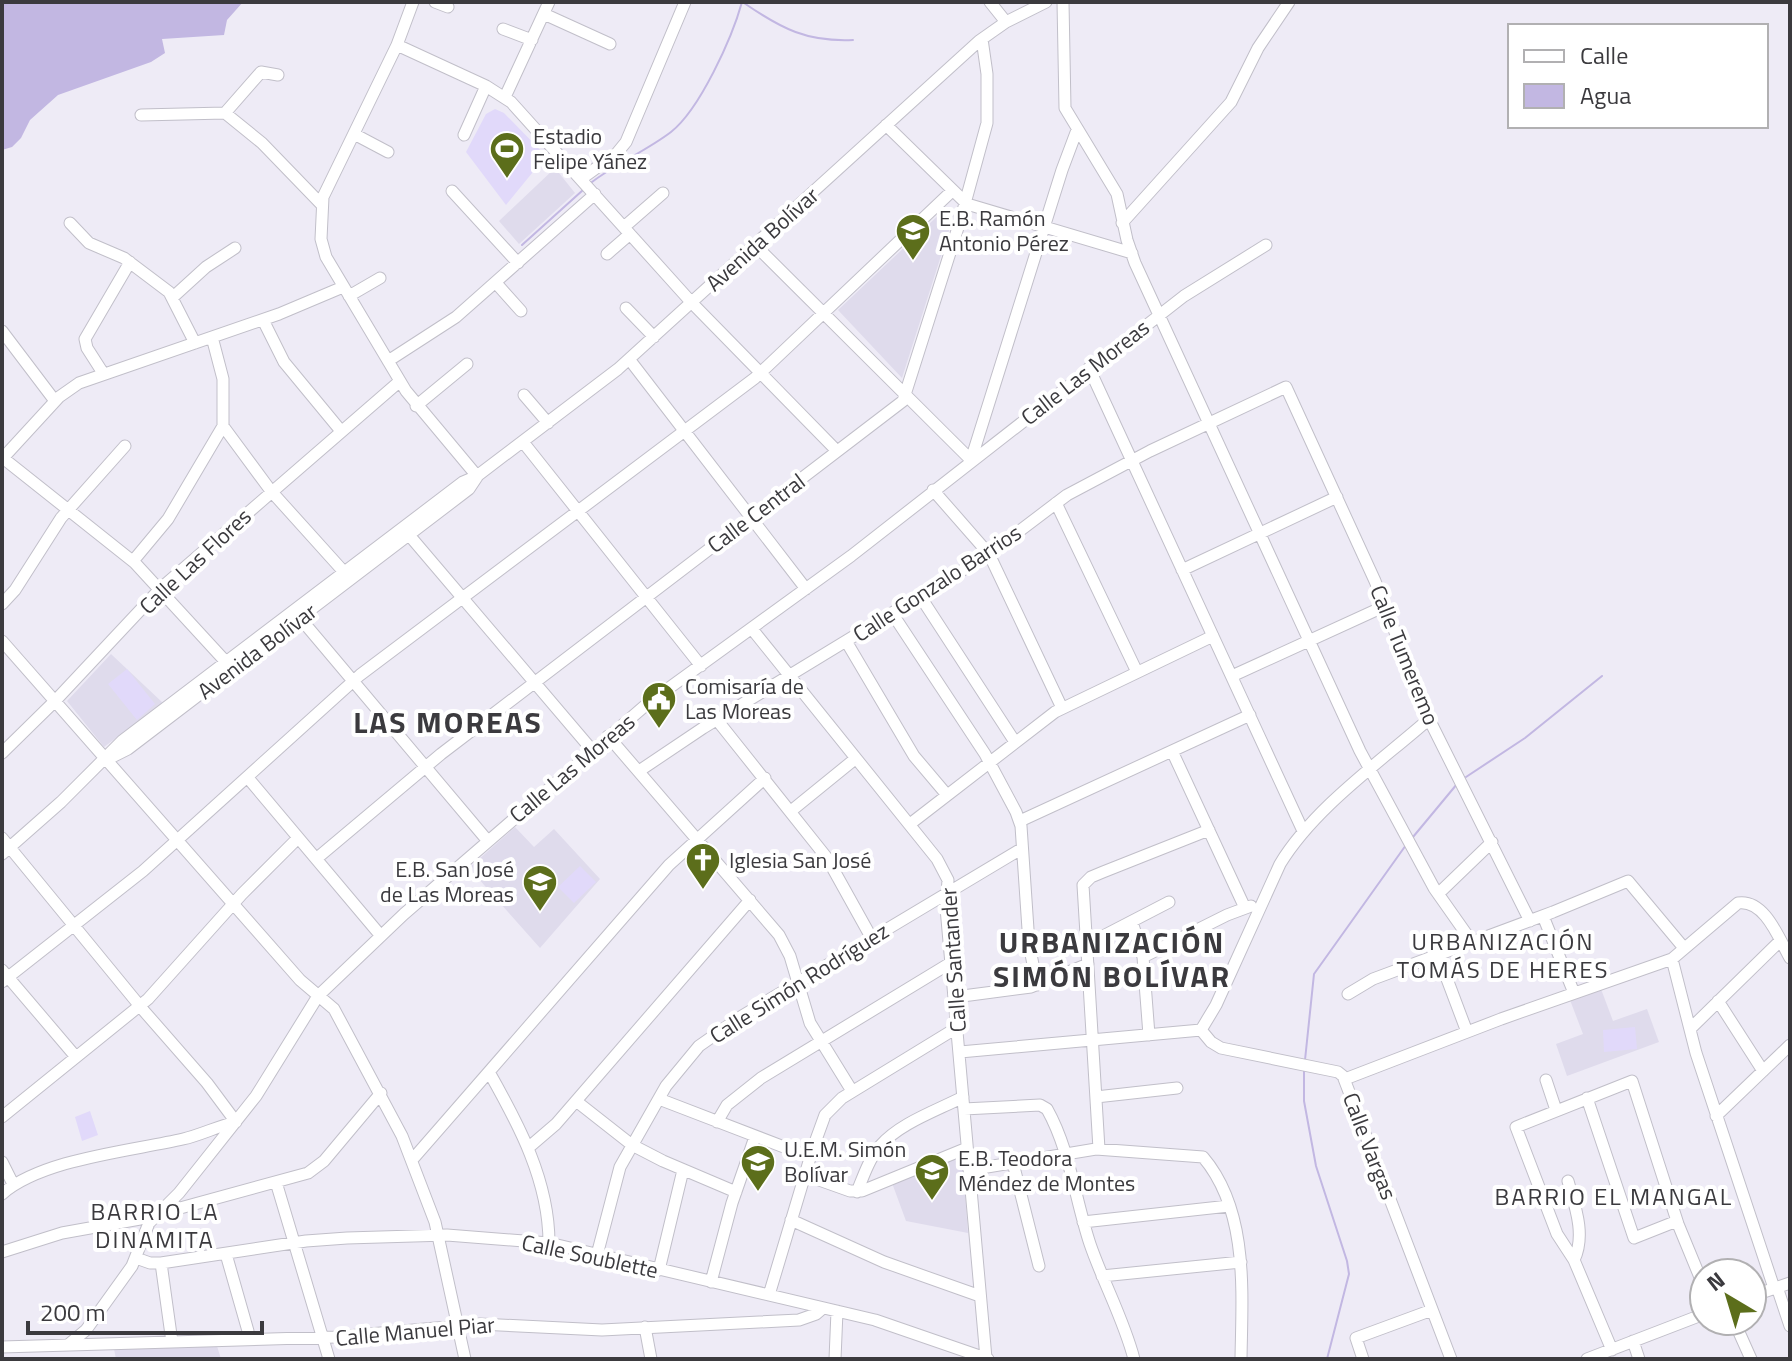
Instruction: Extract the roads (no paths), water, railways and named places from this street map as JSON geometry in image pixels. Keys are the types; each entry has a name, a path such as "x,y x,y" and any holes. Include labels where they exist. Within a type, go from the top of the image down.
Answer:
{"street":[{"path":"413,2 397,45 321,204 323,249 416,406 477,476"},
{"path":"435,2 448,7"},
{"path":"505,97 549,2"},
{"path":"581,179 617,153 626,142 685,2"},
{"path":"990,2 1006,22"},
{"name":"Avenida Bolívar","path":"5,846 106,760 122,741 463,482 477,476 523,442 629,359 982,39 1006,22 1046,2"},
{"path":"1063,2 1064,101 1077,130 1116,191 1132,253 1370,771 1438,894 1472,942"},
{"path":"1122,223 1231,102 1258,48 1289,2"},
{"path":"544,14 610,44"},
{"path":"503,29 532,40"},
{"path":"907,394 988,118 982,39"},
{"path":"397,45 505,97 692,303 837,451"},
{"path":"225,113 261,72 278,75"},
{"path":"464,135 486,86"},
{"path":"141,115 225,113 262,143 321,204"},
{"path":"886,125 965,202 1132,253"},
{"path":"755,245 971,460 1077,130"},
{"path":"354,134 388,152"},
{"path":"452,191 518,263"},
{"path":"76,1057 4,976 75,925 177,842 353,681 762,372 952,191"},
{"path":"607,254 663,193"},
{"path":"388,361 456,317 595,194"},
{"path":"70,223 89,243 130,262 169,292 195,343"},
{"name":"Calle Las Moreas","path":"68,1345 93,1321 136,1258 146,1227 179,1193 236,1122 318,996 381,936 608,736 806,589 1160,314 1266,245"},
{"path":"172,298 206,267 235,248"},
{"path":"103,373 87,348 85,339 130,262"},
{"path":"226,662 133,561 3,459 55,401 79,383 380,278"},
{"path":"496,283 521,311"},
{"path":"626,308 654,337"},
{"path":"263,320 278,352 341,431"},
{"path":"2,331 55,401"},
{"path":"133,561 168,519 223,426 225,403 221,367 212,337"},
{"path":"629,359 806,589"},
{"path":"416,406 467,364"},
{"path":"1089,368 1303,831"},
{"name":"Calle Las Flores","path":"2,753 160,589 400,381"},
{"name":"Calle Gonzalo Barrios","path":"639,771 989,554 1056,503 1133,460 1286,387"},
{"name":"Calle Tumeremo","path":"1286,387 1385,606 1429,719 1530,921"},
{"name":"Calle Central","path":"316,859 426,766 902,402 907,394"},
{"path":"524,395 548,423"},
{"path":"223,426 271,491 344,572"},
{"path":"523,442 701,666"},
{"path":"2,604 15,590 68,509 125,446"},
{"name":"Avenida Bolívar","path":"106,760 128,749 409,535 469,489 477,476"},
{"path":"933,490 989,554 1062,708"},
{"path":"1182,570 1337,497"},
{"path":"1056,503 1137,672"},
{"path":"409,535 592,750"},
{"path":"920,596 1015,742"},
{"path":"1232,676 1385,606"},
{"path":"892,613 989,762 1020,821 1029,944 1037,985"},
{"path":"300,618 487,840"},
{"name":"Calle Santander","path":"752,629 910,824 947,877 946,908 987,1359"},
{"path":"910,824 1062,708 1213,636"},
{"path":"2,641 234,906 318,996 334,1009 381,1093 412,1160 438,1235 465,1359"},
{"path":"846,641 914,756 947,795"},
{"path":"1020,821 1250,715"},
{"path":"960,1052 1201,1030 1216,1005 1280,864 1303,831 1429,719"},
{"path":"717,720 833,867 871,937"},
{"path":"608,736 785,945 807,1013 852,1091"},
{"path":"1172,751 1245,908"},
{"path":"791,811 855,759"},
{"path":"248,778 381,936"},
{"path":"412,1160 644,893 697,838 765,778"},
{"path":"1099,1149 1082,893 1087,880 1209,830"},
{"path":"2,1117 140,1006 242,894 298,838"},
{"path":"1438,894 1492,842"},
{"path":"2,1194 13,1184 98,1155 188,1138 236,1122 200,1074 5,846"},
{"name":"Calle Simón Rodríguez","path":"597,1255 618,1174 632,1145 680,1066 699,1046 798,981 1021,849"},
{"path":"1348,994 1373,979 1628,881 1684,948"},
{"path":"528,1148 547,1134 750,900"},
{"path":"1086,945 1169,902"},
{"path":"1345,1079 1672,959 1725,912 1742,902 1750,903 1761,911 1790,958"},
{"path":"1143,957 1245,908 1262,904"},
{"path":"1543,916 1574,993"},
{"path":"1132,922 1143,957 1149,1035"},
{"path":"1690,1029 1780,941"},
{"path":"1438,955 1467,1032"},
{"path":"1672,959 1716,1116 1790,1326"},
{"path":"717,1122 723,1110 747,1088 952,962"},
{"path":"955,997 1037,985 1088,964"},
{"path":"1718,1001 1763,1071"},
{"path":"769,1295 825,1115 852,1091 958,1027"},
{"name":"Calle Vargas","path":"1201,1030 1221,1048 1338,1072 1345,1079 1451,1359"},
{"path":"1716,1116 1790,1045"},
{"path":"489,1072 528,1148 548,1219 549,1243"},
{"path":"1546,1080 1556,1110"},
{"path":"1612,1350 1574,1260 1557,1234 1516,1127 1632,1081 1692,1257"},
{"path":"1096,1097 1177,1088"},
{"path":"2,1252 62,1233 158,1214 301,1176 317,1168 381,1093"},
{"path":"1587,1098 1634,1238 1677,1221"},
{"path":"659,1099 810,1157"},
{"path":"576,1101 632,1145 736,1192"},
{"path":"857,1192 881,1144 901,1130 963,1103 1043,1106 1050,1114 1066,1154 1083,1222 1134,1359"},
{"path":"711,1282 755,1137"},
{"path":"805,1175 857,1192 967,1148"},
{"path":"969,1170 1099,1149 1202,1156 1229,1206 1241,1262 1241,1359"},
{"path":"2,1162 13,1184"},
{"path":"1013,1163 1039,1266"},
{"path":"659,1270 683,1170"},
{"path":"1568,1181 1579,1227 1574,1260"},
{"path":"276,1182 329,1359"},
{"path":"1083,1222 1229,1206"},
{"path":"791,1220 884,1262 980,1296"},
{"name":"Calle Soublette","path":"136,1258 161,1263 294,1242 438,1235 549,1243 837,1311 904,1329 987,1359"},
{"path":"226,1254 248,1331"},
{"path":"1102,1276 1241,1262"},
{"path":"161,1263 172,1342"},
{"path":"1768,1290 1790,1283"},
{"name":"Calle Manuel Piar","path":"2,1347 324,1338 458,1325 505,1324 602,1330 799,1320 823,1308"},
{"path":"1363,1359 1356,1338 1432,1310"},
{"path":"835,1359 837,1311"},
{"path":"1587,1359 1688,1320"},
{"path":"645,1327 651,1359"},
{"path":"1741,1337 1751,1359"},
{"path":"1633,1341 1639,1359"}],"water":[{"path":"2,2 243,2 227,20 224,35 162,39 165,53 151,62 58,95 30,120 21,138 12,147 2,150"}],"waterway":[{"path":"592,182 661,139 682,121 714,72 742,2"},
{"path":"744,3 796,32 822,39 853,40"},
{"path":"522,245 583,190"},
{"path":"1466,777 1525,738 1602,676"},
{"path":"1413,837 1457,784"},
{"path":"1305,1060 1314,974 1406,845"},
{"path":"1304,1071 1304,1101 1316,1166 1349,1274 1327,1359"}],"place":[{"name":"Estadio Felipe Yáñez","path":"507,180"},
{"name":"E.B. Ramón Antonio Pérez","path":"913,262"},
{"name":"Comisaría de Las Moreas","path":"659,730"},
{"name":"Iglesia San José","path":"703,891"},
{"name":"E.B. San José de Las Moreas","path":"540,913"},
{"name":"U.E.M. Simón Bolívar","path":"758,1193"},
{"name":"E.B. Teodora Méndez de Montes","path":"932,1202"}],"district":[{"name":"LAS MOREAS","path":"448,722"},
{"name":"URBANIZACIÓN TOMÁS DE HERES","path":"1503,955"},
{"name":"URBANIZACIÓN SIMÓN BOLÍVAR","path":"1112,959"},
{"name":"BARRIO EL MANGAL","path":"1614,1196"},
{"name":"BARRIO LA DINAMITA","path":"155,1225"}]}
